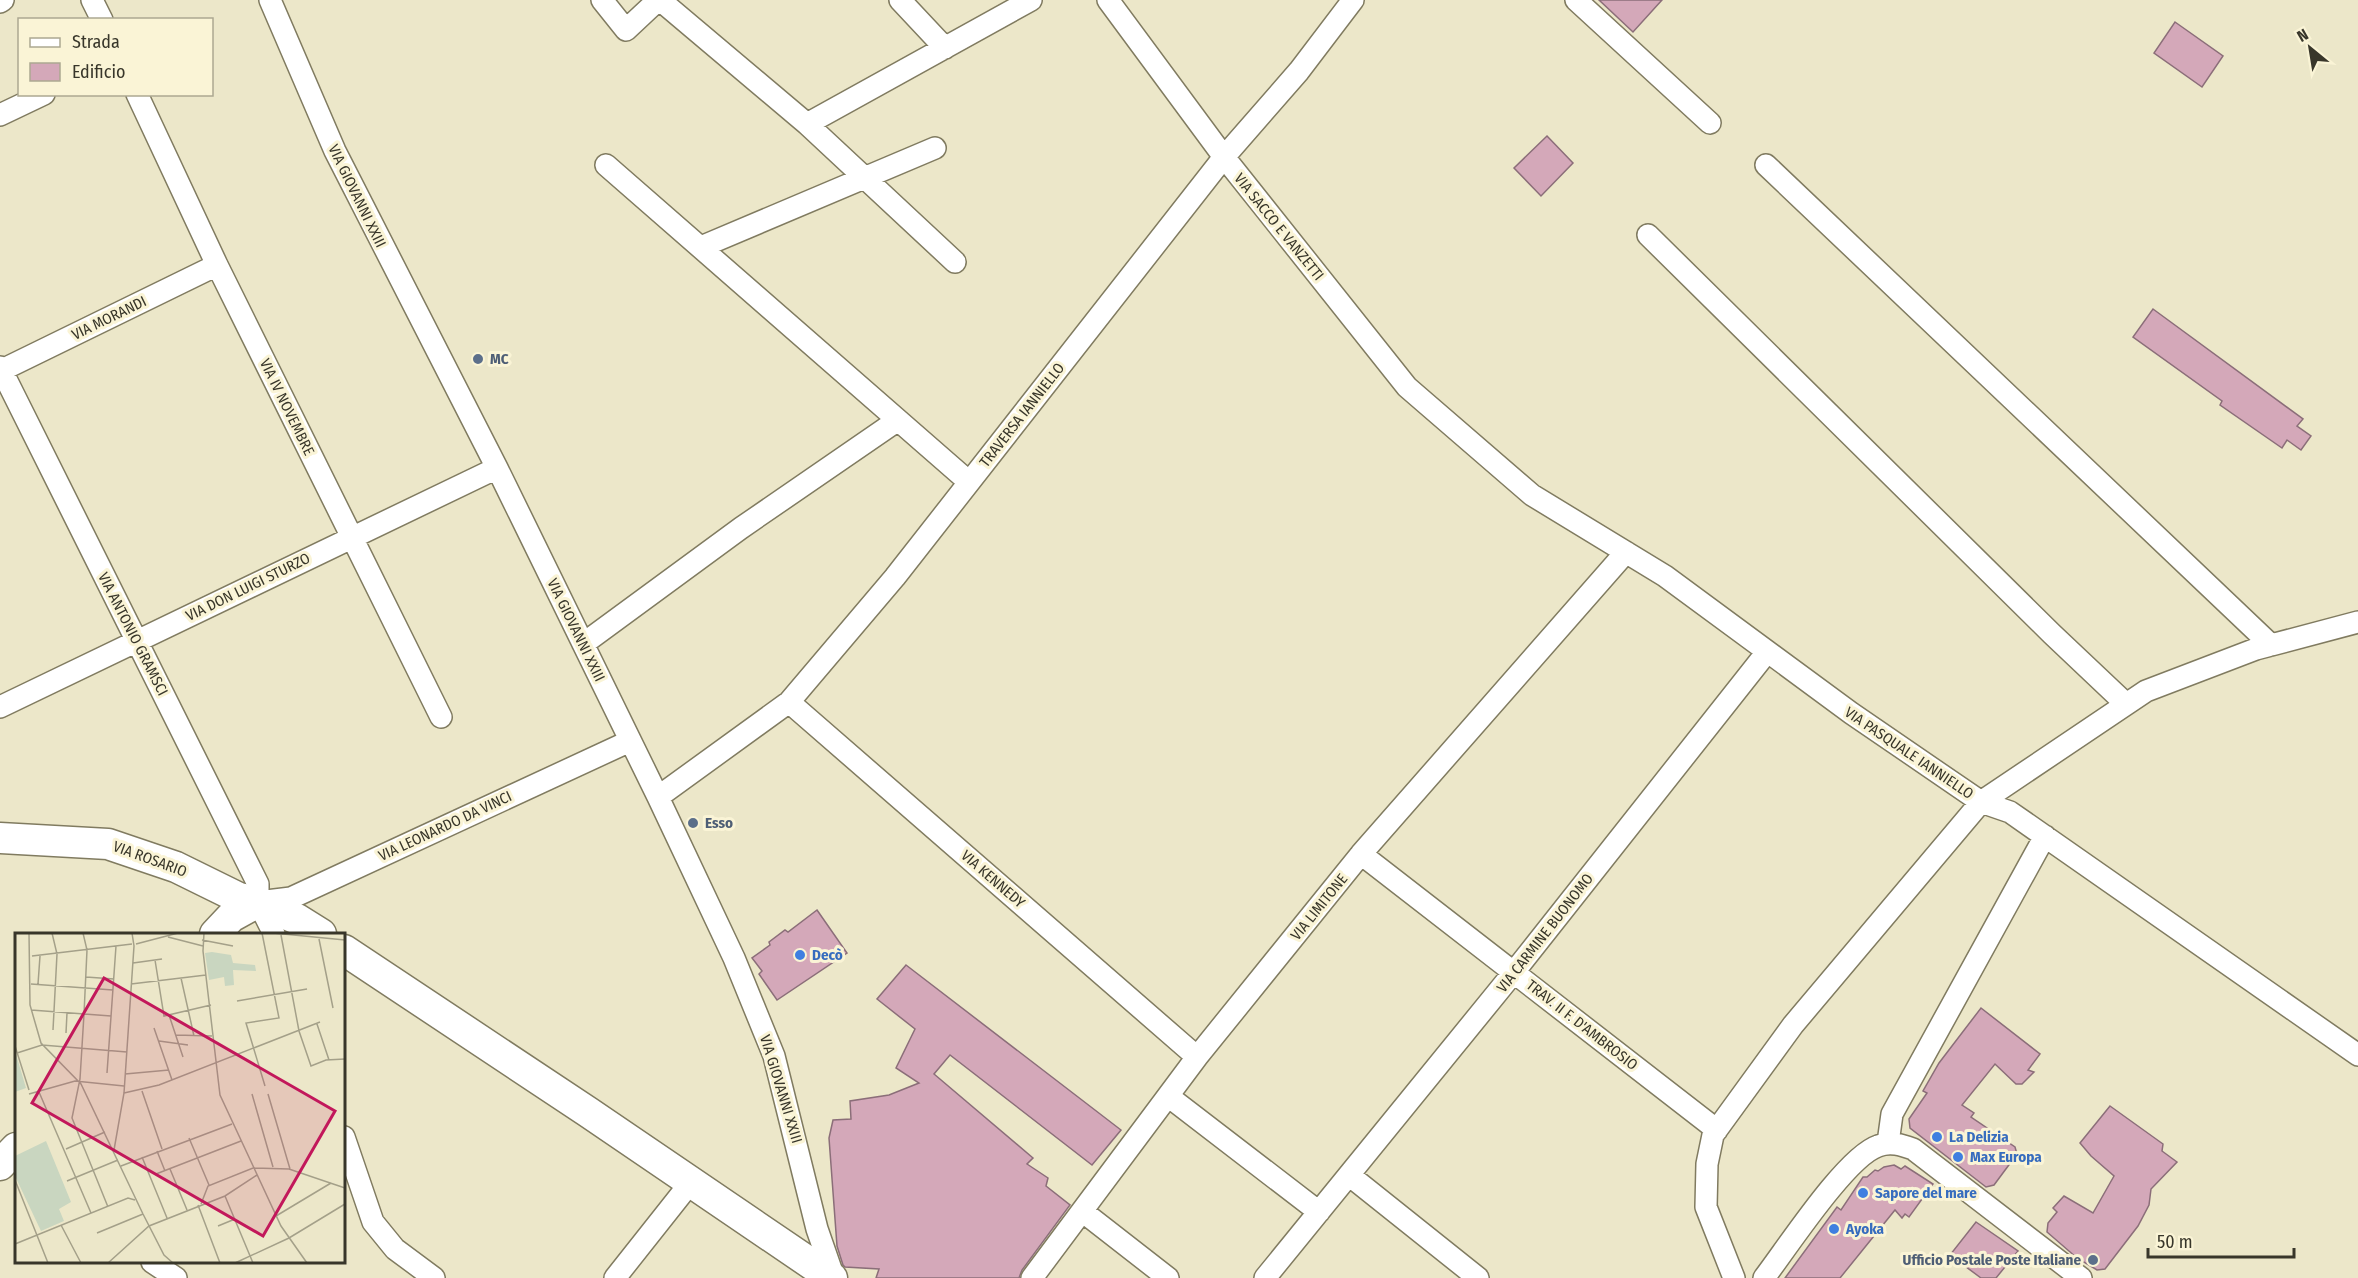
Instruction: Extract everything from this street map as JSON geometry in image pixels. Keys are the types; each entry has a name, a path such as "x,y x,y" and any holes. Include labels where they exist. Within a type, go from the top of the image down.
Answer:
{"street":[{"path":"92,0 101,18"},
{"name":"VIA GIOVANNI XXIII","path":"270,0 335,151 497,468 658,796 734,958 774,1056 817,1229 833,1278"},
{"path":"602,0 626,30 659,0 807,124 955,262"},
{"path":"900,0 945,48"},
{"path":"807,124 1031,0"},
{"name":"VIA SACCO E VANZETTI","path":"1108,0 1224,158 1407,387 1468,439"},
{"name":"TRAVERSA IANNIELLO","path":"658,796 789,702 895,577 1224,158 1299,71 1353,0"},
{"path":"1576,0 1710,123"},
{"path":"0,115 40,96"},
{"name":"VIA IV NOVEMBRE","path":"138,96 217,265 441,717"},
{"path":"701,247 935,148"},
{"path":"606,165 969,483"},
{"path":"1766,165 2271,645"},
{"path":"1648,235 2052,634 2126,704"},
{"name":"VIA MORANDI","path":"0,370 217,265"},
{"name":"VIA ANTONIO GRAMSCI","path":"0,370 258,884 258,902 274,933"},
{"path":"583,644 741,528 898,420"},
{"name":"VIA PASQUALE IANNIELLO","path":"1468,439 1532,495 1665,576 1851,713 1981,802 2010,812 2358,1055"},
{"name":"VIA DON LUIGI STURZO","path":"0,707 497,468"},
{"name":"VIA LIMITONE","path":"1032,1278 1197,1057 1361,854 1626,552"},
{"path":"1734,1278 1706,1207 1707,1164 1713,1135 1792,1025 1981,802 2146,691 2271,645 2358,622"},
{"name":"VIA CARMINE BUONOMO","path":"1265,1278 1514,972 1767,652"},
{"name":"VIA KENNEDY","path":"789,702 1197,1057"},
{"name":"VIA LEONARDO DA VINCI","path":"258,902 291,898 630,741"},
{"path":"1888,1143 1892,1114 2045,836"},
{"name":"VIA ROSARIO","path":"0,838 108,844 176,867 239,898 258,902 297,919 319,933"},
{"name":"TRAV. II F. D'AMBROSIO","path":"1361,854 1717,1130"},
{"path":"216,933 231,917 258,902"},
{"path":"345,951 833,1278"},
{"path":"1168,1096 1319,1212"},
{"path":"345,1140 373,1222 395,1249 434,1278"},
{"path":"1764,1278 1853,1162 1877,1146 1888,1143 1913,1149 2070,1275"},
{"path":"1349,1175 1478,1278"},
{"path":"615,1278 691,1182"},
{"path":"1082,1211 1168,1278"},
{"path":"154,1263 176,1278"}],"building":[{"path":"1599,0 1662,0 1633,32"},
{"path":"2175,22 2223,56 2202,87 2154,53"},
{"path":"1547,136 1573,163 1541,196 1514,168"},
{"path":"2153,309 2303,419 2297,426 2311,436 2301,450 2287,440 2282,448 2220,405 2222,401 2133,337"},
{"name":"Decò","path":"817,910 847,953 777,1000 759,974 762,971 752,958 785,930 788,932"},
{"path":"906,965 1121,1130 1092,1165 950,1055 934,1074 1033,1158 1027,1164 1048,1178 1046,1186 1070,1205 1022,1270 1019,1278 876,1278 879,1269 843,1265 837,1246 829,1138 833,1120 851,1119 850,1101 889,1095 919,1083 896,1068 915,1029 877,999"},
{"path":"1981,1008 2040,1054 2028,1070 2034,1072 2022,1084 2016,1084 1995,1064 1962,1105 1974,1113 1971,1117 2015,1147 2017,1154 1994,1185 1986,1187 1910,1128 1909,1119 1927,1093 1923,1091 1939,1063"},
{"path":"2110,1106 2163,1144 2162,1151 2177,1162 2151,1189 2149,1205 2138,1226 2105,1269 2097,1270 2077,1258 2047,1232 2048,1223 2057,1212 2053,1208 2064,1196 2093,1213 2114,1176 2080,1143"},
{"path":"1894,1165 1901,1169 1905,1166 1933,1184 1909,1217 1905,1214 1902,1218 1895,1210 1840,1278 1785,1278 1837,1207 1841,1210 1863,1177 1867,1177 1875,1170"},
{"path":"1976,1222 2018,1251 1996,1278 1981,1278 1950,1255"}],"place":[{"name":"MC","path":"478,359"},
{"name":"Esso","path":"693,823"},
{"name":"Decò","path":"800,955"},
{"name":"La Delizia","path":"1937,1137"},
{"name":"Max Europa","path":"1958,1157"},
{"name":"Sapore del mare","path":"1863,1193"},
{"name":"Ayoka","path":"1834,1229"},
{"name":"Ufficio Postale Poste Italiane","path":"2093,1260"}]}
